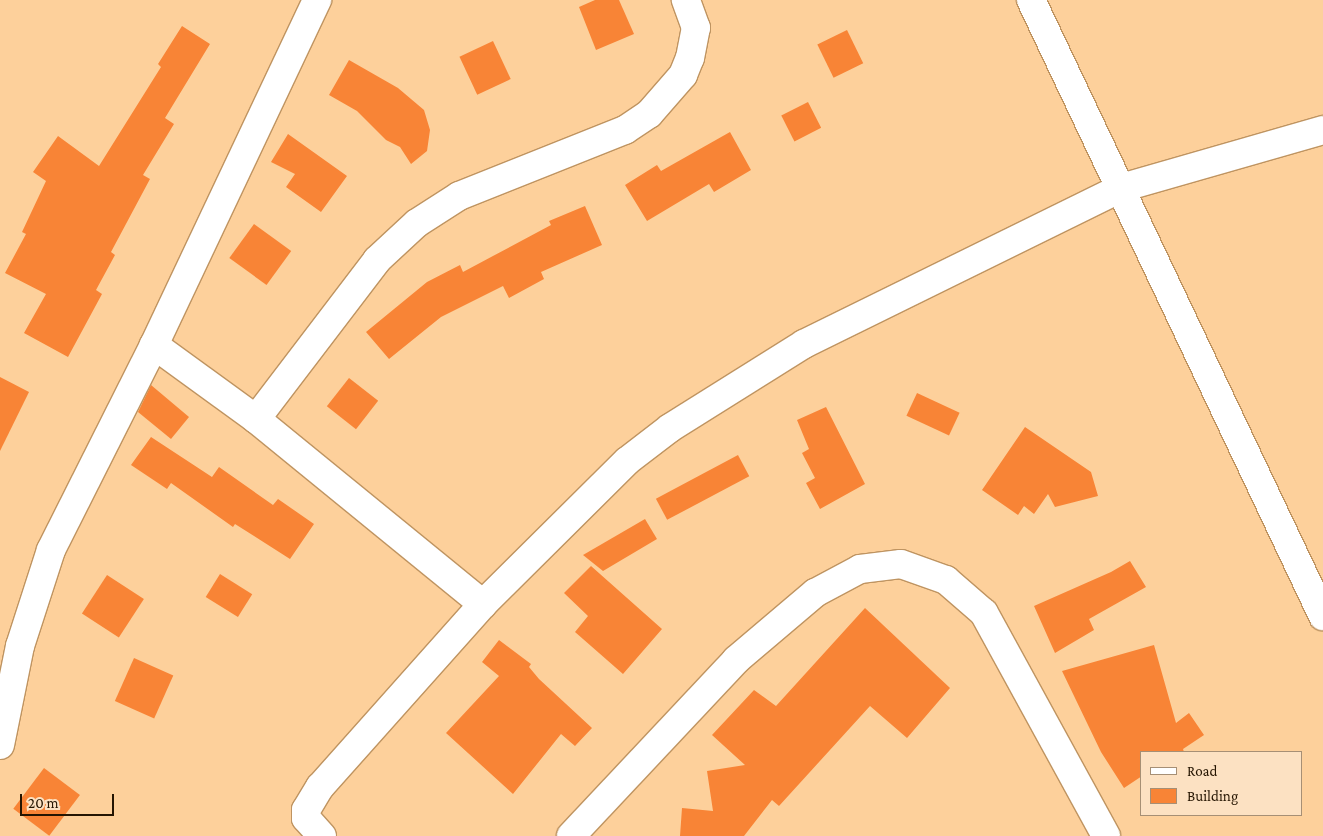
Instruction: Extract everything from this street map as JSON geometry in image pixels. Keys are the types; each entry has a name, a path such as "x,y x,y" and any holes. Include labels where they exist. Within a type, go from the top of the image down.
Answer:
{"street":[{"path":"0,745 20,646 51,550 154,345 317,0"},
{"path":"256,419 377,260 417,223 459,196 625,130 649,114 683,75 690,58 696,28 686,0"},
{"path":"1031,0 1323,616"},
{"path":"322,836 306,818 310,802 484,604 627,460 670,428 804,344 1121,188 1323,130"},
{"path":"154,345 256,419 484,604"},
{"path":"572,836 736,660 816,592 860,569 901,564 946,580 984,613 1106,836"}],"building":[{"path":"595,0 619,0 634,34 596,50 579,7"},
{"path":"182,26 210,44 165,118 174,124 143,175 150,179 111,252 115,255 96,290 102,294 68,357 24,333 46,294 5,273 26,234 22,232 46,181 33,172 58,136 99,166 161,67 158,64"},
{"path":"847,30 863,63 834,78 817,44"},
{"path":"493,41 511,79 477,95 459,57"},
{"path":"349,60 398,88 424,110 430,130 427,151 411,164 400,147 386,140 357,111 329,95"},
{"path":"808,102 821,128 794,141 781,116"},
{"path":"730,132 751,170 714,192 709,184 647,221 625,185 657,165 661,171"},
{"path":"288,134 347,176 321,212 286,187 295,174 271,162"},
{"path":"585,206 602,245 541,272 544,279 509,298 503,286 441,317 389,359 366,332 427,282 460,265 463,272 551,225 549,221"},
{"path":"254,224 291,251 267,285 229,258"},
{"path":"0,377 29,392 0,451"},
{"path":"349,378 378,401 356,429 327,406"},
{"path":"151,385 189,417 171,439 138,412"},
{"path":"917,393 960,413 949,436 906,416"},
{"path":"826,407 865,484 820,509 806,483 815,478 802,453 809,449 797,420"},
{"path":"1025,427 1091,472 1098,496 1055,507 1048,494 1034,514 1024,506 1018,515 982,490"},
{"path":"151,437 212,477 219,467 273,505 278,499 314,524 290,559 235,524 233,527 171,483 167,489 131,465"},
{"path":"738,455 749,476 667,520 656,499"},
{"path":"645,519 657,539 603,571 583,555"},
{"path":"1130,561 1146,587 1089,619 1094,630 1055,653 1034,606 1111,572"},
{"path":"591,566 662,629 623,674 575,632 588,616 564,593"},
{"path":"220,574 252,594 238,617 206,597"},
{"path":"107,575 144,599 119,638 82,614"},
{"path":"865,608 950,688 907,738 870,706 779,806 772,800 744,836 680,836 682,808 713,811 707,771 745,765 712,735 754,690 776,706"},
{"path":"499,640 531,664 529,667 539,679 592,728 575,746 561,734 513,794 446,733 499,676 482,662"},
{"path":"1154,645 1176,723 1189,713 1204,735 1183,749 1184,751 1140,751 1140,777 1124,788 1101,752 1062,671"},
{"path":"134,658 173,675 154,718 115,701"},
{"path":"44,768 80,795 49,836 13,809"}]}
